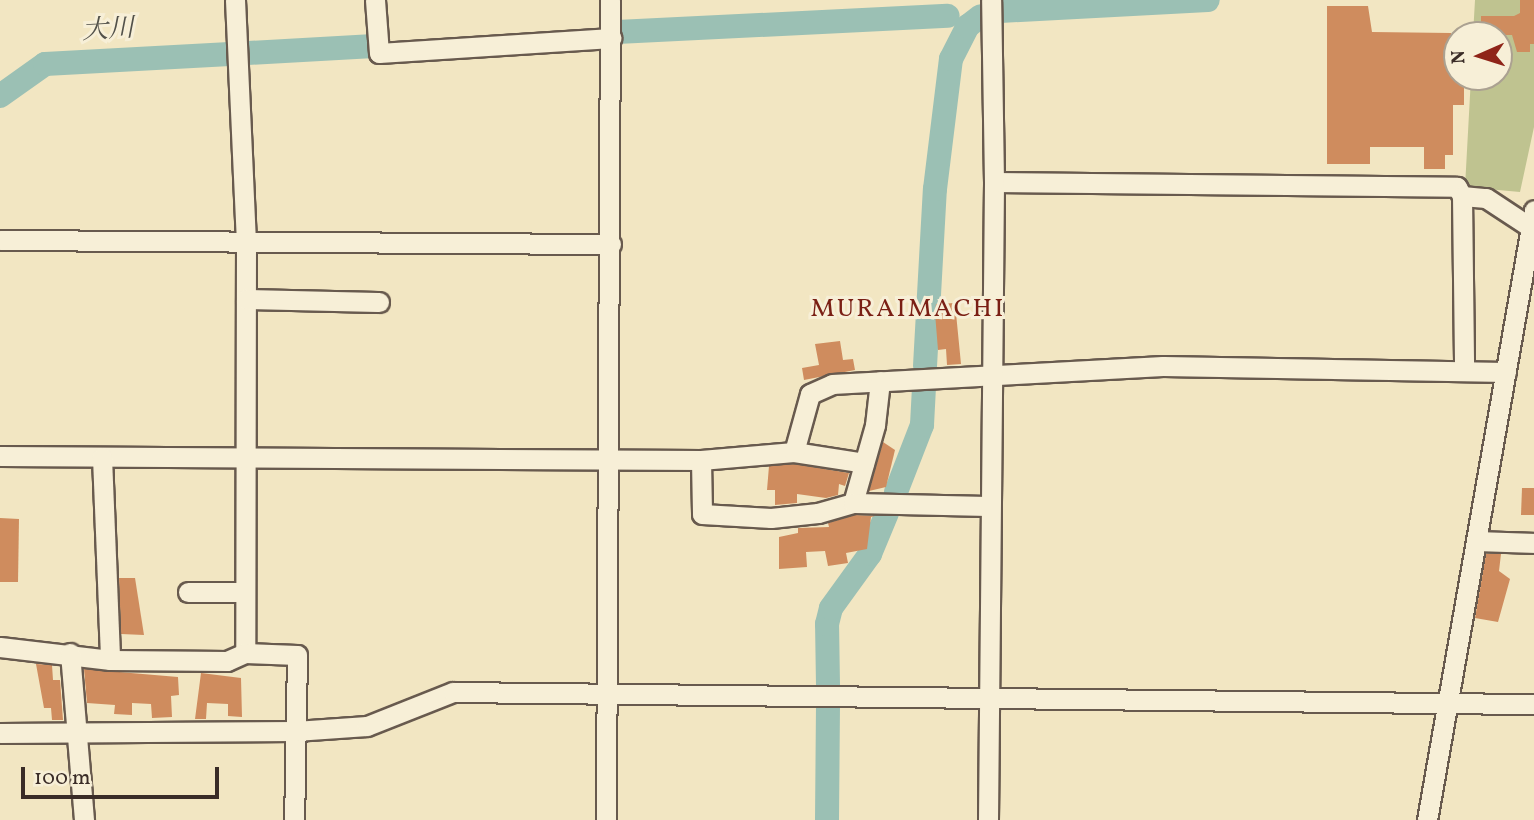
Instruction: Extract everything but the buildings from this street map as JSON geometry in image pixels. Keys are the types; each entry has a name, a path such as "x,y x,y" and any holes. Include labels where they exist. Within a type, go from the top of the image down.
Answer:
{"street":[{"path":"235,0 246,242 245,653"},
{"path":"375,0 379,53 612,38"},
{"path":"606,820 611,244 610,0"},
{"path":"988,820 989,375 994,182 990,0"},
{"path":"994,182 1457,187 1462,196 1464,371"},
{"path":"1427,820 1506,372 1527,284 1532,219 1486,198 1462,196"},
{"path":"0,240 611,244"},
{"path":"246,299 379,302"},
{"path":"794,452 810,394 832,384 1163,366 1506,372"},
{"path":"853,503 880,381"},
{"path":"0,456 245,459 608,457 701,460 794,452 864,463"},
{"path":"102,457 110,660"},
{"path":"701,460 702,514 771,518 818,513 853,503 989,506"},
{"path":"1478,541 1534,543"},
{"path":"188,592 245,592"},
{"path":"0,647 70,653 110,660 227,661 245,653 297,655 295,820"},
{"path":"70,653 84,820"},
{"path":"0,733 295,732 367,726 453,692 1534,704"}],"green space":[{"path":"1475,0 1534,0 1534,127 1520,192 1465,187 1470,91 1513,91 1513,21 1474,21"}],"waterway":[{"name":"大川","path":"1000,11 1208,0"},
{"path":"617,32 948,16"},
{"path":"925,366 935,189 951,59 968,26 981,16"},
{"name":"大川","path":"248,53 374,46"},
{"name":"大川","path":"0,96 45,64 230,54"},
{"path":"896,492 922,425 924,390"},
{"path":"828,685 827,624 831,608 870,554 887,513"},
{"path":"827,820 828,708"}],"district":[{"name":"MURAIMACHI","path":"908,310"}]}
